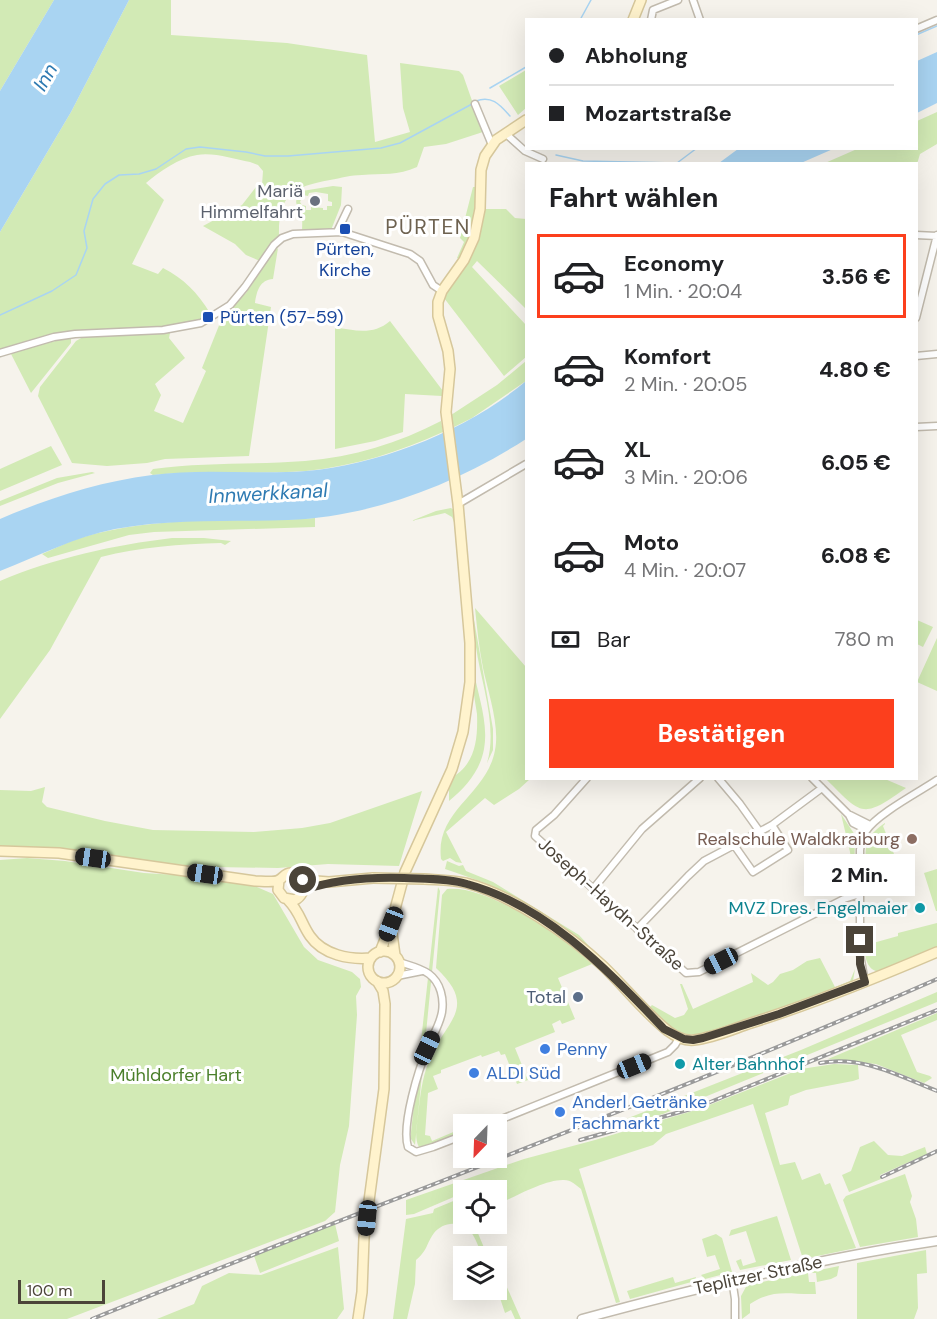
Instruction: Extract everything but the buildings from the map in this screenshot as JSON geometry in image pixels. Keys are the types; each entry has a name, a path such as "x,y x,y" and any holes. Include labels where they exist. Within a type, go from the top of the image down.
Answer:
{"main road":[{"path":"634,18 641,0"},
{"path":"380,952 391,924 405,872 452,769 467,712 470,682 470,643 459,500 447,415 450,369 448,351 438,316 438,302 442,291 464,260 474,238 480,209 481,170 485,156 492,145 505,133 525,121"},
{"path":"0,851 59,853 255,881 279,880"},
{"path":"279,894 277,887 279,880 291,873 303,880 329,882 374,878 467,883 498,895 539,918 588,952 664,1029 679,1038 693,1040 779,1014 937,952"},
{"path":"300,914 303,880"},
{"path":"255,881 288,900 300,914 306,930 315,943 326,951 349,958 371,958"},
{"path":"288,900 295,900 303,893 329,882"},
{"path":"385,1004 400,969 391,924"},
{"path":"369,973 368,965 371,958 380,952 388,952 397,958"},
{"path":"349,958 377,981 383,991 385,1004 384,1089 364,1238 362,1292 358,1319"},
{"path":"377,981 384,983 394,979"},
{"path":"362,1292 366,1319"}],"street":[{"path":"651,18 653,10 678,0"},
{"path":"693,0 699,18"},
{"path":"918,28 937,20"},
{"path":"476,104 492,145"},
{"path":"505,133 525,151 543,159"},
{"path":"337,231 348,209"},
{"path":"0,353 33,342 64,336 163,330 201,322 223,310 238,296 278,241 293,234 337,231 415,256 433,285 442,291"},
{"path":"918,236 937,235 918,310"},
{"path":"918,356 937,354"},
{"path":"918,427 937,426"},
{"path":"459,500 525,465"},
{"name":"Joseph-Haydn-Straße","path":"585,780 535,834 536,838 688,974 699,972 844,899 860,894"},
{"path":"593,889 635,836 698,780"},
{"path":"720,780 760,832"},
{"path":"814,780 849,815 868,828"},
{"path":"865,982 860,964 862,841 868,828 937,780"},
{"path":"638,929 696,868 711,856 772,825 822,789"},
{"path":"849,815 862,841"},
{"path":"853,823 868,828"},
{"path":"734,845 753,872 788,850 772,825"},
{"path":"397,958 430,974 441,990 443,1005 440,1020 418,1073 411,1104 407,1143 410,1149 416,1152 453,1140"},
{"path":"394,979 423,971"},
{"path":"507,1117 668,1052 679,1038"},
{"name":"Teplitzer Straße","path":"582,1319 732,1279 937,1241"},
{"path":"732,1279 735,1319"}],"green space":[{"path":"0,0 54,0 0,91"},
{"path":"129,0 171,0 171,35 287,43 367,55 375,142 410,132 403,108 400,63 459,71 463,75 483,132 446,144 424,147 417,167 410,170 346,177 296,190 284,203 279,223 279,237 260,261 246,255 235,244 203,226 242,205 256,187 262,185 263,171 258,165 250,162 217,155 203,154 183,159 146,183 164,200 132,264 158,274 163,268 177,276 200,299 210,313 209,315 198,321 163,328 59,334 0,350 0,232 71,112"},
{"path":"525,71 525,109 518,115 499,86"},
{"path":"937,112 937,144 920,154 918,162 827,162 855,150 918,150 918,121"},
{"path":"333,186 342,187 341,205 331,230 302,231 302,218 296,201 302,191","holes":["309,193 328,194 328,201 332,202 332,206 327,206 327,210 311,207 311,210 306,210 306,206 300,202 303,195 308,196"]},
{"path":"473,187 476,187 472,224 459,259 457,258 464,242 460,238"},
{"path":"485,209 506,209 515,218 525,219 525,308 477,261 472,267 525,324 525,358 504,376 444,298 474,250"},
{"path":"278,248 273,279 265,281 260,286 255,303 271,307 249,456 165,459 147,463 107,466 72,463 38,396 40,387 76,341 83,337 170,333 169,338 185,358 155,384 161,395 154,411 183,423 206,371 202,368 224,313 246,293"},
{"path":"390,321 443,391 442,396 405,394 403,432 375,441 335,449 335,327 357,331 371,330"},
{"path":"71,339 71,343 31,393 10,352"},
{"path":"525,362 525,382 472,418 454,427 451,415 497,385"},
{"path":"441,421 443,432 393,452 342,466 287,472 153,475 150,473 153,469 172,467 305,461 341,456 392,442"},
{"path":"51,446 62,465 0,491 0,469"},
{"path":"95,473 58,483 0,506 0,501 57,478"},
{"path":"451,508 455,511 473,667 484,718 485,739 482,757 476,771 449,801 449,779 458,774 470,760 477,724 464,633 454,522 452,517 445,513 411,521"},
{"path":"315,518 315,527 154,532 129,535 48,558 42,554 80,538 141,525 203,520"},
{"path":"172,538 231,541 225,545 221,543 190,544 101,557 50,650 0,719 0,581 84,553"},
{"path":"475,608 525,666 525,780 529,780 494,805 485,798 446,832 462,863 450,858 443,861 441,842 446,828 453,815 482,779 490,766 495,750 495,720 478,638"},
{"path":"473,614 493,729 493,750 487,763 491,735 490,720 474,635"},
{"path":"918,620 933,627 923,647 918,644"},
{"path":"937,638 937,691 918,682"},
{"path":"827,780 887,780 906,788 871,809 863,809 848,800"},
{"path":"45,787 42,802 47,807 105,821 153,830 254,832 330,823 422,791 399,866 328,864 278,868 154,863 0,848 0,790 31,791"},
{"path":"841,814 855,835 854,886 850,852"},
{"path":"885,823 883,826 894,854 869,860 871,869 866,870 869,838"},
{"name":"Mühldorfer Hart","path":"27,858 250,884 273,894 304,947 318,960 352,972 360,979 361,987 356,996 357,1015 349,1126 340,1165 335,1212 325,1221 67,1319 0,1319 0,860"},
{"path":"447,861 459,866 463,865 466,871 493,882 579,935 600,958 545,917 501,890 445,869"},
{"path":"937,869 937,911 936,911 924,873"},
{"path":"438,887 440,891 415,1145 411,1139 411,1132"},
{"path":"447,889 464,890 503,903 563,940 592,964 558,978 575,1019 562,1024 560,1020 552,1024 555,1032 515,1048 528,1080 517,1084 505,1054 501,1055 499,1051 482,1057 481,1055 441,1070 441,1073 433,1076 438,1089 428,1093 425,1135 430,1136 432,1141 453,1132 453,1136 433,1145 419,1147 417,1128 425,1074 435,1047 455,1015 457,1005 456,994 436,968 442,895"},
{"path":"937,923 937,948 881,972 874,970 867,961 865,926 870,925 869,930 873,943 898,936 898,933"},
{"path":"820,958 835,987 850,981 855,969 853,981 802,1002 724,1028 706,1033 681,1033 666,1024 649,1008 652,1005 675,1018 684,1015 688,1009 680,984 693,1009 753,982 751,973 768,985 780,974 793,970 807,961"},
{"path":"937,992 937,1002 663,1114 610,1129 603,1128 801,1050"},
{"path":"937,1013 937,1020 901,1035 917,1072 932,1078 924,1083 876,1064 828,1059"},
{"path":"834,1064 858,1065 859,1079 806,1090 790,1096 788,1105 765,1113 780,1165 795,1162 802,1180 820,1173 825,1185 830,1183 856,1248 803,1259 753,1104 666,1134 653,1145 579,1169 620,1302 616,1303 581,1189 569,1181 557,1180 539,1185 507,1200 507,1180 464,1180 498,1168 507,1168 507,1165 524,1159 699,1109 801,1069"},
{"path":"874,1141 888,1155 902,1156 925,1147 927,1154 880,1175 881,1179 849,1192 842,1175 851,1171 860,1147"},
{"path":"905,1174 912,1196 910,1202 916,1219 918,1237 860,1247 843,1200 846,1196"},
{"path":"453,1184 453,1197 414,1214 406,1215 406,1200"},
{"path":"453,1201 453,1224 441,1227 434,1233 425,1250 416,1260 415,1284 407,1319 393,1319 406,1219 433,1213 434,1209"},
{"path":"777,1216 791,1260 740,1270 736,1261 741,1259 743,1266 756,1262 746,1231 729,1236 731,1230"},
{"path":"335,1224 339,1241 260,1273 254,1256"},
{"path":"478,1234 483,1246 478,1246 473,1235"},
{"path":"716,1234 722,1238 732,1272 705,1279 701,1275 720,1269 715,1255 707,1257 702,1239"},
{"path":"338,1247 344,1309 337,1319 157,1319 194,1304 202,1286 229,1273 261,1275"},
{"path":"926,1250 927,1273 917,1274 918,1308 914,1319 857,1319 857,1263"},
{"path":"839,1266 837,1276 831,1279 817,1282 816,1273 808,1273 809,1282 815,1282 816,1294 782,1293 767,1296 750,1304 750,1313 742,1319 741,1296 747,1285"},
{"path":"673,1277 675,1283 696,1277 695,1281 630,1299 627,1291"},
{"path":"507,1287 521,1319 515,1319 511,1310 505,1313 501,1300 507,1300"}],"water":[{"name":"Inn","path":"54,0 129,0 71,112 0,232 0,91"},
{"path":"937,52 937,103 918,112 918,61"},
{"path":"737,150 831,150 803,162 720,162"},
{"name":"Innwerkkanal","path":"525,382 525,440 471,470 412,495 382,505 319,518 158,523 115,529 71,542 0,571 0,519 37,504 93,486 152,475 190,472 306,471 364,461 423,442 478,415"}],"waterway":[{"path":"581,18 591,0"},
{"path":"918,34 937,26"},
{"path":"490,88 525,68"},
{"path":"476,101 491,100 510,116"},
{"path":"0,315 52,291 76,275 87,248 84,231 93,199 105,184 119,175 139,174 156,169 186,149 200,147 265,156 381,148 400,143 472,104"},
{"path":"678,162 694,150"},
{"path":"556,155 583,161 630,162"}],"railway":[{"path":"92,1319 727,1068 937,979"},
{"path":"580,1140 698,1107 937,1010"},
{"path":"820,1063 836,1061 865,1064 937,1091"},
{"path":"882,1177 937,1151"}],"place":[{"name":"Mariä Himmelfahrt","path":"315,201"},
{"name":"Pürten, Kirche","path":"345,229"},
{"name":"Pürten (57-59)","path":"208,317"},
{"name":"Realschule Waldkraiburg","path":"912,839"},
{"name":"MVZ Dres. Engelmaier","path":"920,908"},
{"name":"Total","path":"578,997"},
{"name":"Penny","path":"545,1049"},
{"name":"Alter Bahnhof","path":"680,1064"},
{"name":"ALDI Süd","path":"474,1073"},
{"name":"Anderl Getränke Fachmarkt","path":"560,1112"}],"district":[{"name":"PÜRTEN","path":"428,227"}],"route":[{"path":"303,880 304,890 329,882 374,878 456,881 483,889 539,918 588,952 664,1029 679,1038 688,1040 714,1035 779,1014 865,982 860,964 860,940"}]}
